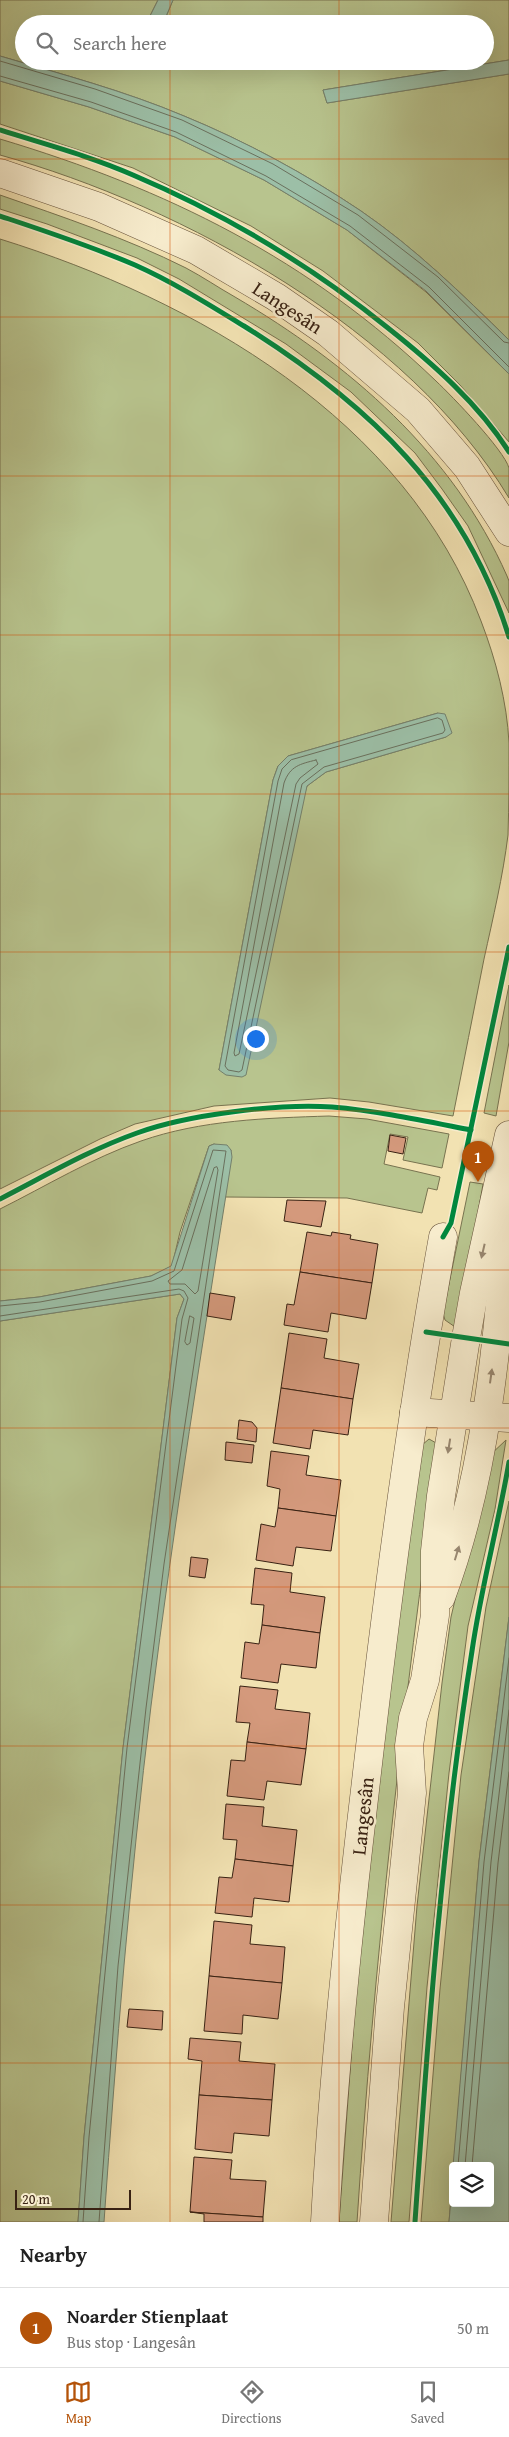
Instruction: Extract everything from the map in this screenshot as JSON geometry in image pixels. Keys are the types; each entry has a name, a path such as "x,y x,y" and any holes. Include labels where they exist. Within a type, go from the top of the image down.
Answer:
{"street":[{"name":"Langesân","path":"0,173 99,207 196,250 276,297 328,333 418,410 467,467 509,532"},
{"path":"374,2222 390,2007 412,1792 409,1746 413,1718 425,1680 435,1615 435,1550 454,1415 474,1293 509,1135"},
{"path":"435,1615 457,1556 471,1501 497,1417 501,1298 509,1188"},
{"name":"Langesân","path":"325,2222 355,1870 390,1573 443,1237"},
{"path":"414,1412 497,1417"}],"shaded area":[{"path":"0,0 158,0 150,15 15,15 15,60 0,56"},
{"path":"173,0 509,0 509,60 494,62 494,15 167,15"},
{"path":"48,70 447,70 323,90 327,103 509,74 509,340 456,289 400,240 361,211 319,184 230,136 162,107"},
{"path":"0,81 89,107 175,137 264,180 347,230 426,292 509,374 509,442 460,385 418,343 323,271 251,226 133,168 0,124"},
{"path":"0,139 121,181 178,205 233,233 286,264 338,299 388,338 465,410 498,449 509,468 509,498 466,437 413,381 353,330 286,283 216,242 143,207 71,178 0,155"},
{"path":"0,195 117,238 186,268 277,323 357,382 427,451 458,490 484,531 507,576 509,581 509,613 468,526 442,489 415,453 351,392 286,344 179,279 137,258 47,224 0,209"},
{"path":"0,239 74,265 147,296 218,333 286,377 347,427 401,485 447,549 481,621 491,651 500,681 509,743 508,835 506,850 453,1116 369,1102 330,1098 214,1106 135,1124 100,1139 0,1189","holes":["438,713 446,737 326,772 307,786 219,1070 273,780 278,766 288,756"]},
{"path":"509,985 509,1042 496,1116 484,1113"},
{"path":"329,1116 367,1119 449,1134 442,1168 403,1160 408,1137 390,1134 384,1164 440,1177 437,1190 428,1188 422,1213 347,1198 225,1197 231,1150 214,1144 209,1146 180,1232 172,1266 151,1276 39,1297 0,1301 0,1209 105,1156 164,1134 234,1121"},
{"path":"470,1182 483,1184 458,1329 445,1320 443,1313"},
{"path":"180,1294 184,1299 177,1318 123,1748 84,2137 78,2222 0,2222 0,1321"},
{"path":"429,1439 438,1444 439,1450 413,1643 391,1835 372,2028 357,2222 339,2222 355,2004 390,1676 422,1445"},
{"path":"506,1440 495,1509 468,1626 449,1773 427,1987 409,2222 391,2222 417,1906 451,1617 489,1456"},
{"path":"509,1501 509,1617 479,1861 454,2162 449,2162 449,2222 421,2222 440,1989 461,1775 486,1607"}],"water":[{"path":"158,0 173,0 167,15 150,15"},
{"path":"0,56 15,60 15,70 48,70 162,107 252,147 297,171 381,225 456,289 509,340 509,374 426,291 347,230 264,180 175,137 89,107 0,81"},
{"path":"509,60 509,74 327,103 323,90 447,70 494,70 494,62"},
{"path":"438,713 445,714 452,733 446,737 326,772 307,786 246,1075 242,1077 226,1075 219,1070 273,780 278,766 288,756"},
{"path":"214,1144 227,1145 231,1150 232,1157 179,1500 151,1706 124,1964 104,2222 78,2222 84,2137 123,1748 177,1318 184,1299 180,1294 0,1321 0,1301 39,1297 151,1276 171,1266 209,1146"},
{"path":"509,1617 509,2222 449,2222 450,2207 494,2207 494,2162 453,2162 479,1861"}],"building":[{"path":"390,1135 406,1138 403,1154 388,1151"},
{"path":"287,1200 326,1201 321,1227 284,1221"},
{"path":"307,1232 331,1236 332,1232 351,1235 350,1239 378,1244 372,1283 300,1272"},
{"path":"300,1272 372,1283 366,1319 331,1313 328,1332 284,1325 287,1304 294,1305"},
{"path":"210,1293 235,1297 231,1320 207,1316"},
{"path":"289,1333 327,1339 324,1358 359,1364 353,1399 281,1388"},
{"path":"281,1388 353,1399 348,1435 313,1430 310,1449 273,1443"},
{"path":"239,1420 252,1422 257,1428 256,1442 237,1439"},
{"path":"226,1442 254,1445 252,1463 225,1460"},
{"path":"271,1451 309,1456 306,1475 341,1480 336,1516 278,1508 280,1489 267,1486"},
{"path":"278,1508 336,1516 331,1551 296,1547 293,1566 256,1560 261,1524 275,1527"},
{"path":"191,1557 208,1559 205,1578 189,1576"},
{"path":"255,1568 292,1573 290,1592 325,1597 320,1633 262,1625 264,1605 251,1604"},
{"path":"262,1625 320,1633 316,1668 281,1664 278,1683 241,1678 245,1642 259,1644"},
{"path":"240,1686 278,1690 275,1709 310,1713 306,1749 247,1742 250,1723 236,1722"},
{"path":"247,1742 306,1749 301,1785 267,1781 264,1800 227,1796 231,1760 245,1761"},
{"path":"226,1804 264,1807 262,1826 297,1830 293,1866 235,1859 237,1840 223,1839"},
{"path":"235,1859 293,1866 289,1902 254,1898 252,1917 215,1913 219,1877 232,1878"},
{"path":"214,1921 252,1925 250,1944 285,1947 282,1983 209,1976"},
{"path":"209,1976 282,1983 278,2019 243,2015 242,2034 204,2031"},
{"path":"129,2009 163,2011 162,2030 127,2027"},
{"path":"190,2038 241,2042 239,2061 275,2064 272,2100 199,2095 202,2061 188,2059"},
{"path":"199,2095 272,2100 269,2136 234,2133 232,2153 195,2149"},
{"path":"194,2157 232,2160 230,2179 266,2181 263,2217 190,2212"},
{"path":"190,2212 263,2217 263,2222 204,2222 204,2214"}],"cycle path":[{"path":"0,130 100,162 133,175 201,206 266,242 328,283 405,341 454,385 484,417 509,452"},
{"path":"0,216 102,251 163,279 244,326 331,387 370,421 406,457 438,496 466,539 490,586 509,637"},
{"path":"443,1237 451,1223 509,947"},
{"path":"0,1199 84,1155 137,1133 181,1121 233,1112 286,1107 332,1107 385,1114 471,1130"},
{"path":"426,1332 509,1344"},
{"path":"415,2222 437,1936 452,1793 476,1627 509,1462"}],"place":[{"name":"Noarder Stienplaat","path":"478,1182"}]}
